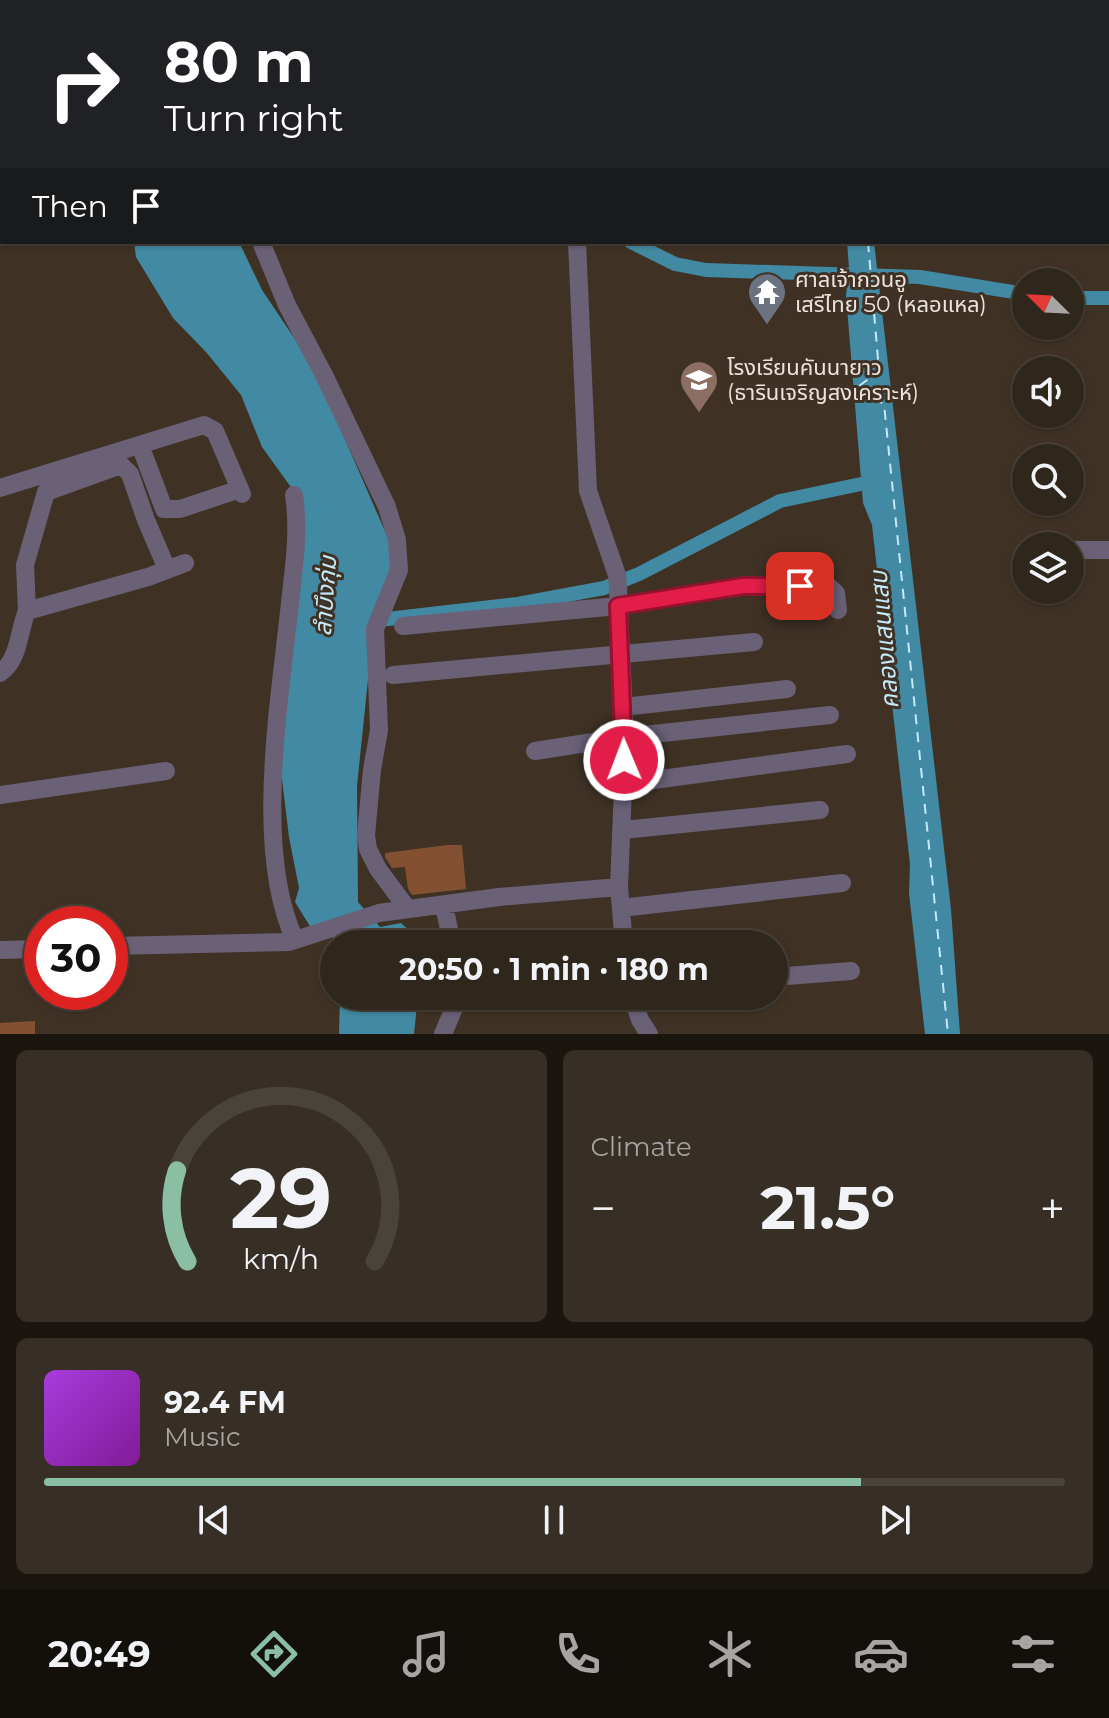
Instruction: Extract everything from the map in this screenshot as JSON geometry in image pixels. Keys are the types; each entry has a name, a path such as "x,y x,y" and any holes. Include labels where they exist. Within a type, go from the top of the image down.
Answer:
{"street":[{"path":"262,244 287,305 324,375 393,523 399,567 378,620 379,730 366,835 368,849 378,869 407,908"},
{"path":"577,244 588,491 617,589 625,737 619,887 623,930"},
{"path":"0,488 201,426 210,426 222,445 241,492 180,509 164,509 140,445"},
{"path":"0,673 9,667 16,654 20,628 27,611 25,565 46,492 121,465 130,474 167,569"},
{"path":"294,495 297,542 280,700 272,824 283,910 297,939"},
{"path":"1084,550 1109,550"},
{"path":"27,611 148,577 185,563"},
{"path":"403,626 617,589 828,586 836,593 838,610"},
{"path":"393,675 754,642"},
{"path":"623,707 787,689"},
{"path":"535,751 625,737 830,715"},
{"path":"624,784 847,754"},
{"path":"0,795 166,771"},
{"path":"623,830 820,810"},
{"path":"621,908 842,883"},
{"path":"128,946 289,942 368,916 407,908 619,887"},
{"path":"444,905 449,930"},
{"path":"0,950 24,949"},
{"path":"788,976 851,971"},
{"path":"443,1034 451,1010"},
{"path":"637,1010 649,1034"}],"water":[{"name":"ลำบึงกุ่ม","path":"134,244 240,244 262,290 313,366 398,561 372,641 357,786 358,902 380,927 401,923 409,930 328,930 323,922 311,928 295,902 299,888 281,771 298,497 262,447 241,395 173,318 136,257"},
{"path":"847,244 874,244 951,909 960,1034 925,1034 909,893 910,864 872,525 863,503 846,295"},
{"path":"340,1010 417,1010 414,1034 339,1034"}],"building":[{"path":"462,845 466,889 412,895 408,889 405,867 392,868 385,857 385,853"},
{"path":"35,1021 35,1034 0,1034 0,1023"}],"waterway":[{"path":"635,244 675,264 706,270 920,277 1012,292"},
{"path":"1084,298 1109,298"},
{"path":"370,621 518,604 604,588 639,574 780,501 880,480"}],"ferry route":[{"path":"868,244 879,371 855,389 884,404 948,1034"}],"place":[{"name":"ศาลเจ้ากวนอู เสรีไทย 50 (หลอแหล)","path":"767,326"},
{"name":"โรงเรียนคันนายาว (ธารินเจริญสงเคราะห์)","path":"699,414"}],"route":[{"path":"624,760 618,606 743,586 800,586"}],"water label":[{"name":"คลองแสนแสบ","path":"884,640"}]}
